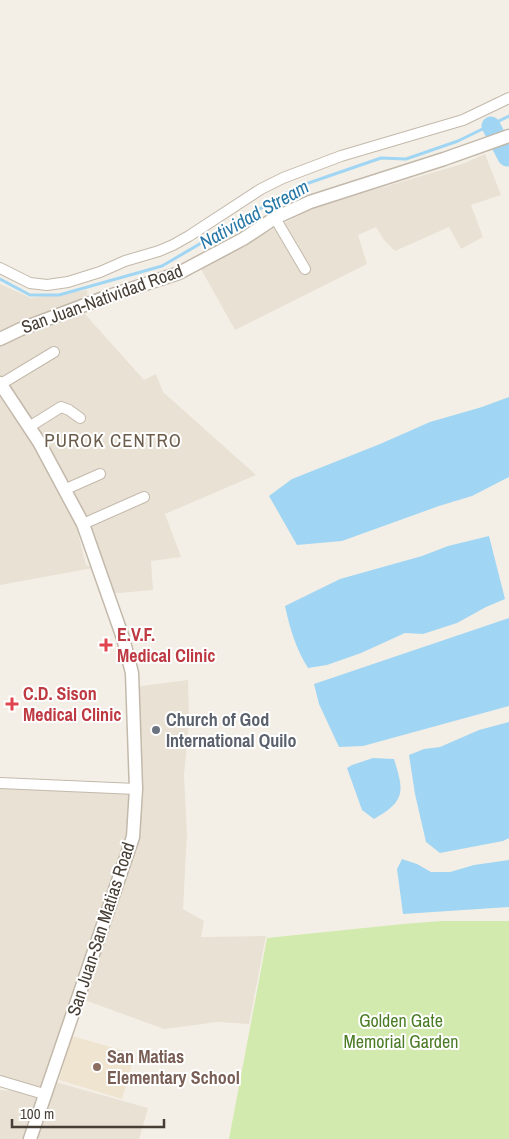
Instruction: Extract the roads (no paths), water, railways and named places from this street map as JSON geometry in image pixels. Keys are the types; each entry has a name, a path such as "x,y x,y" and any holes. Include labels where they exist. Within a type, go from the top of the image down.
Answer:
{"street":[{"path":"0,268 30,283 46,285 68,282 106,270 125,261 160,251 173,245 261,189 283,178 341,156 463,120 509,98"},
{"name":"San Juan-Natividad Road","path":"0,338 106,296 179,273 243,239 275,218 310,202 509,136"},
{"path":"275,218 304,270"},
{"path":"0,384 54,352"},
{"name":"San Juan-San Matias Road","path":"0,384 29,427 66,489 83,524 101,573 132,673 136,789 133,837 30,1139"},
{"path":"29,427 61,407 80,418"},
{"path":"66,489 100,474"},
{"path":"83,524 144,497"},
{"path":"0,783 136,789"},
{"path":"0,1082 44,1094"}],"water":[{"path":"509,397 509,477 472,496 342,541 297,545 269,496 292,479 430,422"},
{"path":"489,536 505,599 457,623 423,634 405,633 361,653 327,665 308,668 294,638 285,606 340,579 422,556 448,546"},
{"path":"509,618 509,706 363,746 339,747 319,704 314,684"},
{"path":"509,722 509,838 503,841 440,853 426,842 415,794 409,755 424,749 440,747 479,730"},
{"path":"373,758 394,759 401,787 397,801 392,807 374,819 362,810 347,768"},
{"path":"402,859 417,864 431,872 450,872 474,865 509,860 509,907 403,914 397,869"}],"waterway":[{"name":"Natividad Stream","path":"0,279 30,295 59,295 162,266 297,187 381,158 406,159 458,141 509,116"},
{"path":"491,126 507,157 509,156"}],"place":[{"name":"E.V.F. Medical Clinic","path":"106,645"},
{"name":"C.D. Sison Medical Clinic","path":"12,704"},
{"name":"Church of God International Quilo","path":"156,730"},
{"name":"San Matias Elementary School","path":"97,1067"}],"district":[{"name":"PUROK CENTRO","path":"113,440"}],"park label":[{"name":"Golden Gate Memorial Garden","path":"401,1031"}]}
